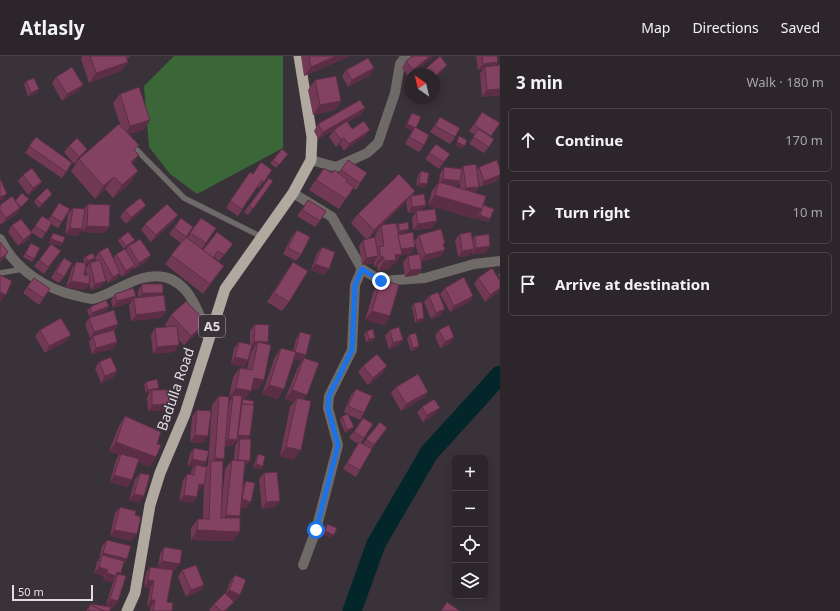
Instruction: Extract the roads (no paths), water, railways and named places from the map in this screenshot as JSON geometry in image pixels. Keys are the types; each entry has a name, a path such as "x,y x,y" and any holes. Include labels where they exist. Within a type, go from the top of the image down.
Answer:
{"highway":[{"name":"Badulla Road","path":"127,611 135,593 150,505 160,473 185,414 208,338 225,289 293,193 311,160 312,136 299,56"}],"street":[{"path":"311,160 336,167 366,153 378,143 395,93 400,64 406,56"},
{"path":"293,193 332,217 362,269 381,281 425,278 474,264 500,261"},
{"path":"0,239 23,269 40,282 62,293 91,299 144,278 166,277 180,284 194,299 208,338"},
{"path":"302,565 316,530 338,445 328,408 329,396 352,350 355,285 362,269"}],"lane":[{"path":"133,146 184,198 262,237"},
{"path":"0,273 23,269"}],"waterway":[{"path":"352,611 376,544 429,453 500,375"}]}
